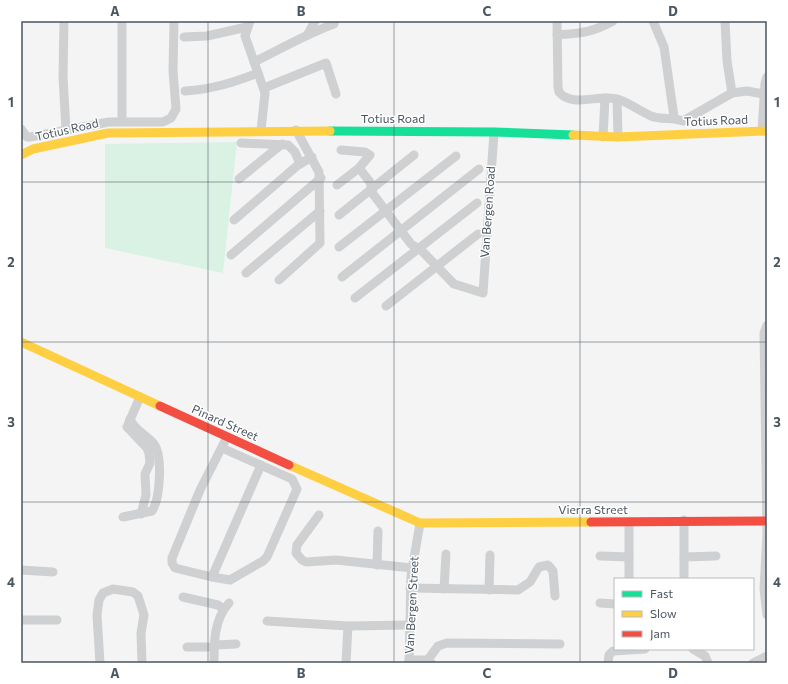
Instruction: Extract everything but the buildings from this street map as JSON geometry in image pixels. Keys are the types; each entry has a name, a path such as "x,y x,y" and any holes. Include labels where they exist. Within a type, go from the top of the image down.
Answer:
{"street":[{"path":"64,21 63,77 66,130"},
{"path":"122,21 122,121"},
{"path":"21,129 27,137 30,137 122,121 163,122 174,115 176,109 173,71 174,21"},
{"path":"308,34 315,21"},
{"path":"254,62 300,40 308,34 334,24 335,21"},
{"path":"557,21 559,92 565,98 588,100 604,98 617,99 653,117 674,117 687,120 732,93 748,91 764,94"},
{"path":"557,35 584,33 596,30 613,21"},
{"path":"653,21 664,47 674,117"},
{"path":"725,21 727,61 732,93"},
{"path":"184,37 207,36 248,24"},
{"path":"248,24 244,36 265,93 261,130"},
{"path":"264,88 326,63 336,94"},
{"path":"185,92 211,89 228,85 258,73"},
{"path":"765,131 764,94 767,77"},
{"path":"603,137 604,98"},
{"path":"617,99 618,137"},
{"path":"279,280 318,247 320,243 321,178 312,157 296,130"},
{"name":"Totius Road","path":"21,155 33,149 108,133 184,133 296,130 494,132 618,137 765,131"},
{"name":"Van Bergen Road","path":"436,266 454,284 483,293 494,132"},
{"path":"242,144 282,144 291,147 300,164"},
{"path":"239,179 282,144"},
{"path":"337,185 359,168 370,155 369,152 340,150"},
{"path":"339,215 414,155"},
{"path":"338,247 456,156"},
{"path":"234,220 300,164 312,157"},
{"path":"359,168 370,182 371,190 401,232 411,244 419,248 436,266"},
{"path":"342,277 479,169"},
{"path":"231,255 321,178"},
{"path":"355,298 477,203"},
{"path":"246,273 320,211"},
{"path":"386,306 478,234"},
{"path":"767,324 764,333 766,486 766,573 764,602 767,615"},
{"name":"Pinard Street","path":"21,342 227,437 420,523"},
{"path":"123,517 151,513 155,507 160,484 154,465 154,445 133,425 130,419 140,397"},
{"path":"222,448 295,482 297,488 267,557 263,561 230,580 175,568 172,560 200,490 227,437"},
{"path":"140,514 146,495 146,474 154,465"},
{"path":"212,577 261,465"},
{"path":"319,515 297,546 296,554 302,560 311,562 336,560 412,568"},
{"path":"684,520 684,578"},
{"name":"Vierra Street","path":"420,523 629,522 684,520 766,521"},
{"path":"629,522 630,578"},
{"name":"Van Bergen Street","path":"409,662 410,588 420,523"},
{"path":"377,564 378,531"},
{"path":"444,589 446,554"},
{"path":"489,590 490,555"},
{"path":"600,556 629,557"},
{"path":"684,557 716,556"},
{"path":"410,588 518,590 530,582 539,567 548,565 553,571 555,596"},
{"path":"21,570 53,572"},
{"path":"100,663 98,604 103,593 113,589 133,592 138,596 144,615 141,633 142,663"},
{"path":"183,597 226,606 217,624 214,663"},
{"path":"600,603 614,604"},
{"path":"21,620 56,620"},
{"path":"267,621 348,626 409,625"},
{"path":"346,663 348,626"},
{"path":"409,662 429,662 438,646 447,643 560,644"},
{"path":"187,647 236,644"},
{"path":"608,663 609,655 613,651 622,650"},
{"path":"695,650 705,656 708,663"},
{"path":"753,663 767,656"}],"green space":[{"path":"237,142 223,273 105,248 105,144"}],"traffic: fast":[{"path":"330,131 494,132 573,135"}],"traffic: slow":[{"path":"21,155 33,149 108,133 330,131"},
{"path":"573,135 618,137 767,131"},
{"path":"21,342 160,406"},
{"path":"289,465 420,523 591,522"}],"traffic: jam":[{"path":"160,406 289,465"},
{"path":"591,522 767,521"}]}
